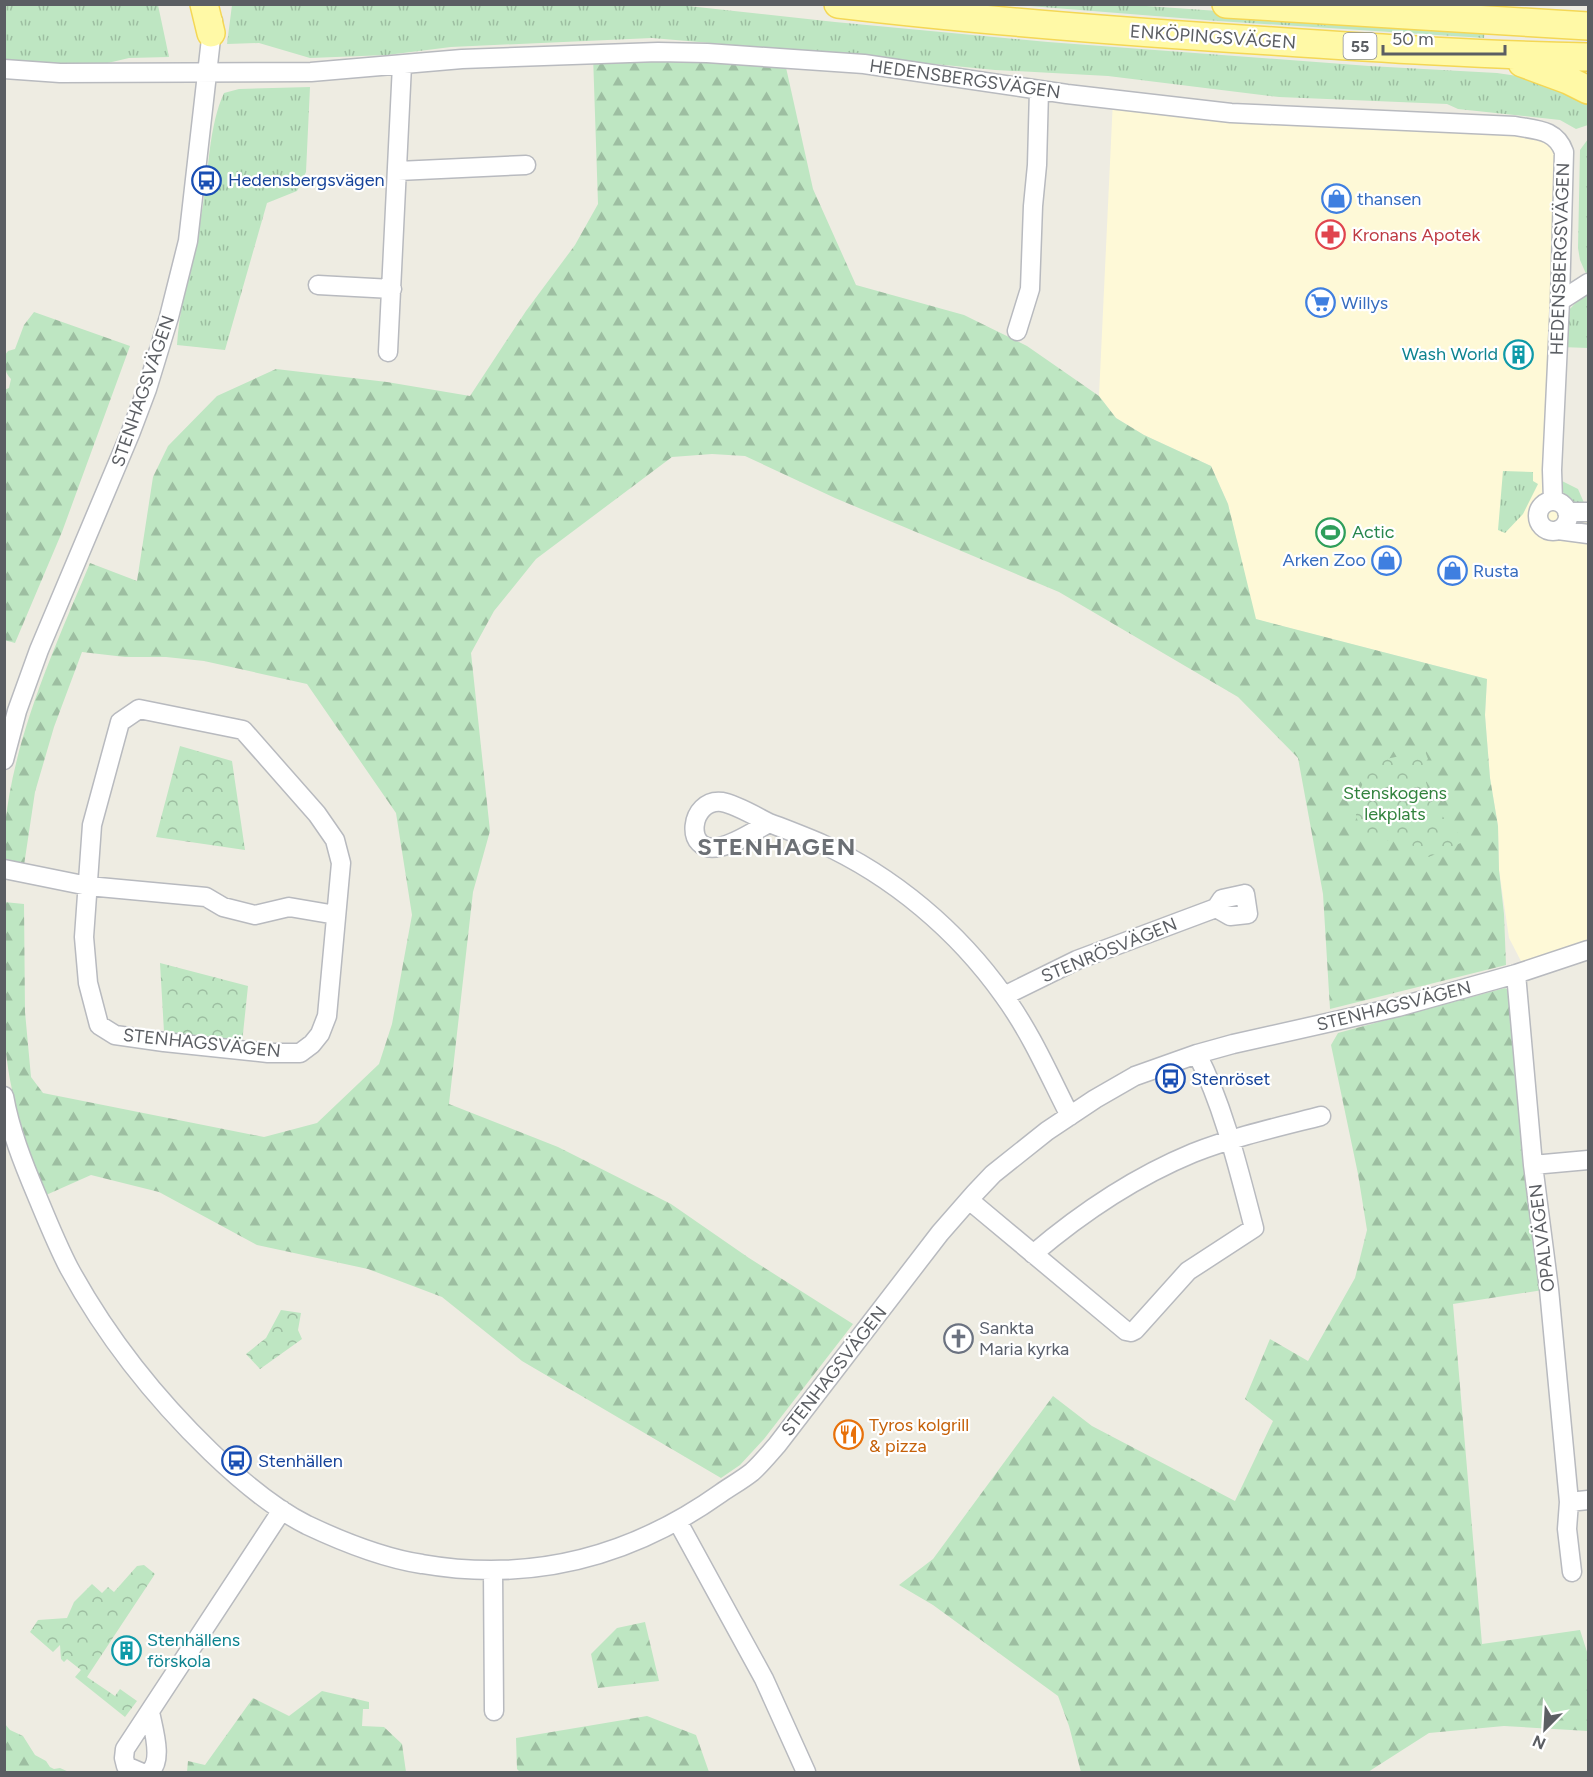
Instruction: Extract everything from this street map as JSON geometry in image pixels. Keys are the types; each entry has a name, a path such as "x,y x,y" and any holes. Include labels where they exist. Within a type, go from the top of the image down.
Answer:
{"main road":[{"name":"ENKÖPINGSVÄGEN","path":"1226,4 1588,26"},
{"name":"ENKÖPINGSVÄGEN","path":"848,5 1047,25 1501,55 1588,57"},
{"path":"1501,55 1568,80 1588,90"}],"street":[{"name":"STENHAGSVÄGEN","path":"4,760 17,711 39,650 130,434 169,317 189,241 208,74 212,12"},
{"name":"HEDENSBERGSVÄGEN","path":"4,69 60,74 311,72 462,59 658,52 707,53 864,64 1067,94 1231,113 1515,126 1551,134 1560,141 1564,152 1552,470 1566,524 1558,530"},
{"path":"388,352 402,65"},
{"path":"1017,331 1030,289 1039,90"},
{"path":"398,171 526,165"},
{"path":"1560,301 1588,283"},
{"path":"318,285 392,289"},
{"path":"1588,512 1560,507 1548,502 1540,509 1538,519 1546,530 1588,534"},
{"name":"STENHAGSVÄGEN","path":"139,709 243,730 317,814 336,840 341,863 327,1016 320,1034 300,1053 268,1053 115,1035 99,1025 88,983 84,937 88,886 92,825 120,722 139,709"},
{"path":"769,823 821,843 857,862 918,904 947,930 975,959 1005,996 1032,1040 1070,1116"},
{"path":"4,869 88,886 206,897 223,907 255,915 289,907 336,915"},
{"name":"STENRÖSVÄGEN","path":"1005,996 1077,960 1216,908"},
{"name":"STENHAGSVÄGEN","path":"4,1095 21,1158 69,1267 122,1352 151,1389 196,1437 245,1483 306,1524 362,1549 389,1557 451,1569 493,1570 544,1567 592,1557 634,1543 678,1522 753,1471 777,1445 940,1233 993,1174 1047,1131 1135,1076 1197,1054 1398,1007 1516,974 1588,950"},
{"name":"OPALVÄGEN","path":"1516,974 1533,1165 1549,1289 1569,1502 1567,1529 1572,1572"},
{"path":"969,1200 1126,1331 1135,1330 1188,1271 1254,1228 1230,1140 1208,1076 1197,1054"},
{"path":"1033,1254 1058,1233 1126,1187 1190,1155 1230,1140 1321,1116"},
{"path":"1533,1165 1588,1160"},
{"path":"1569,1502 1588,1500"},
{"path":"140,1773 126,1766 125,1749 282,1510"},
{"path":"678,1522 764,1679 806,1773"},
{"path":"493,1570 494,1711"},
{"path":"149,1773 156,1765 150,1712"}],"shaded area":[{"path":"1113,99 1432,124 1560,141 1552,470 1561,504 1588,512 1588,939 1523,965 1509,938 1499,870 1498,826 1490,778 1485,715 1487,679 1255,619 1228,504 1211,466 1144,435 1116,418 1099,396"}],"green space":[{"path":"4,5 158,5 169,57 129,58 95,66 5,62"},
{"path":"232,5 679,5 1048,42 1369,66 1497,73 1532,78 1588,97 1588,125 1576,129 1560,120 1458,109 1447,104 1279,97 1108,76 995,70 652,38 451,47 387,55 310,58 259,43 227,44"},
{"path":"1017,5 1132,5 1485,28 1484,38"},
{"path":"593,55 785,63 813,189 856,285 964,315 1027,346 1099,396 1116,418 1144,435 1211,466 1228,504 1256,619 1487,679 1485,715 1490,778 1498,826 1506,965 1330,1009 1323,894 1298,758 1238,697 1059,592 835,498 745,456 712,454 672,457 536,559 494,611 471,653 490,831 473,892 449,1104 558,1147 671,1204 749,1258 853,1324 764,1439 740,1465 721,1478 522,1361 442,1297 368,1269 257,1245 159,1192 91,1175 46,1195 25,1138 14,1099 5,1040 4,902 24,904 25,1012 31,1077 43,1093 264,1137 317,1123 379,1064 392,1024 412,915 396,813 307,684 204,661 166,657 125,657 82,652 54,727 35,792 23,872 5,867 4,830 10,791 38,691 90,563 137,581 153,477 168,446 217,396 276,369 387,382 470,396 526,311 575,245 598,204"},
{"path":"310,87 306,172 297,191 267,203 225,350 177,345 184,292 203,205 212,133 224,93 239,89"},
{"path":"1588,139 1587,276 1578,248 1580,150"},
{"path":"1585,293 1588,298 1588,348 1561,347 1567,312"},
{"path":"34,312 130,346 62,532 15,643 4,640 4,390 9,388 11,379 6,371 5,355 8,351 15,349 24,325"},
{"path":"1503,471 1533,472 1533,481 1538,484 1523,514 1505,533 1498,530"},
{"path":"1558,479 1578,489 1585,505 1567,497"},
{"path":"180,746 232,761 245,850 156,837"},
{"name":"Stenskogens lekplats","path":"1425,751 1428,759 1421,767 1434,807 1465,841 1429,857 1421,854 1410,843 1373,839 1361,828 1354,806 1371,762"},
{"path":"160,963 248,986 242,1043 164,1032"},
{"path":"1505,988 1517,996 1549,1289 1453,1304 1482,1644 1580,1630 1588,1655 1588,1731 1504,1726 1429,1733 1368,1772 1081,1772 1069,1726 1058,1696 933,1605 899,1585 933,1559 1053,1396 1092,1426 1235,1501 1273,1421 1245,1399 1270,1339 1308,1361 1355,1278 1367,1230 1358,1174 1331,1045 1338,1033"},
{"path":"281,1310 301,1313 298,1330 302,1339 260,1369 246,1354 266,1338"},
{"path":"144,1565 155,1574 87,1677 115,1696 120,1689 137,1701 125,1717 75,1677 81,1670 67,1659 64,1662 61,1659 60,1645 53,1652 30,1632 38,1620 67,1618 74,1602 92,1584 102,1593 108,1587 114,1592 137,1566"},
{"path":"645,1622 659,1681 598,1688 591,1654 617,1628"},
{"path":"322,1691 369,1702 369,1709 363,1709 362,1726 384,1727 402,1744 406,1772 187,1772 188,1761 205,1765 253,1698 289,1716"},
{"path":"647,1716 696,1735 709,1772 520,1772 517,1769 516,1738"},
{"path":"5,1724 10,1730 23,1736 35,1755 46,1761 50,1767 69,1772 5,1772"}],"place":[{"name":"Hedensbergsvägen","path":"207,180"},
{"name":"thansen","path":"1336,199"},
{"name":"Kronans Apotek","path":"1331,235"},
{"name":"Willys","path":"1320,303"},
{"name":"Wash World","path":"1519,354"},
{"name":"Actic","path":"1331,532"},
{"name":"Arken Zoo","path":"1387,560"},
{"name":"Rusta","path":"1452,571"},
{"name":"Stenröset","path":"1170,1079"},
{"name":"Sankta Maria kyrka","path":"958,1338"},
{"name":"Tyros kolgrill & pizza","path":"848,1435"},
{"name":"Stenhällen","path":"237,1461"},
{"name":"Stenhällens förskola","path":"126,1650"}],"district":[{"name":"STENHAGEN","path":"777,847"}]}
